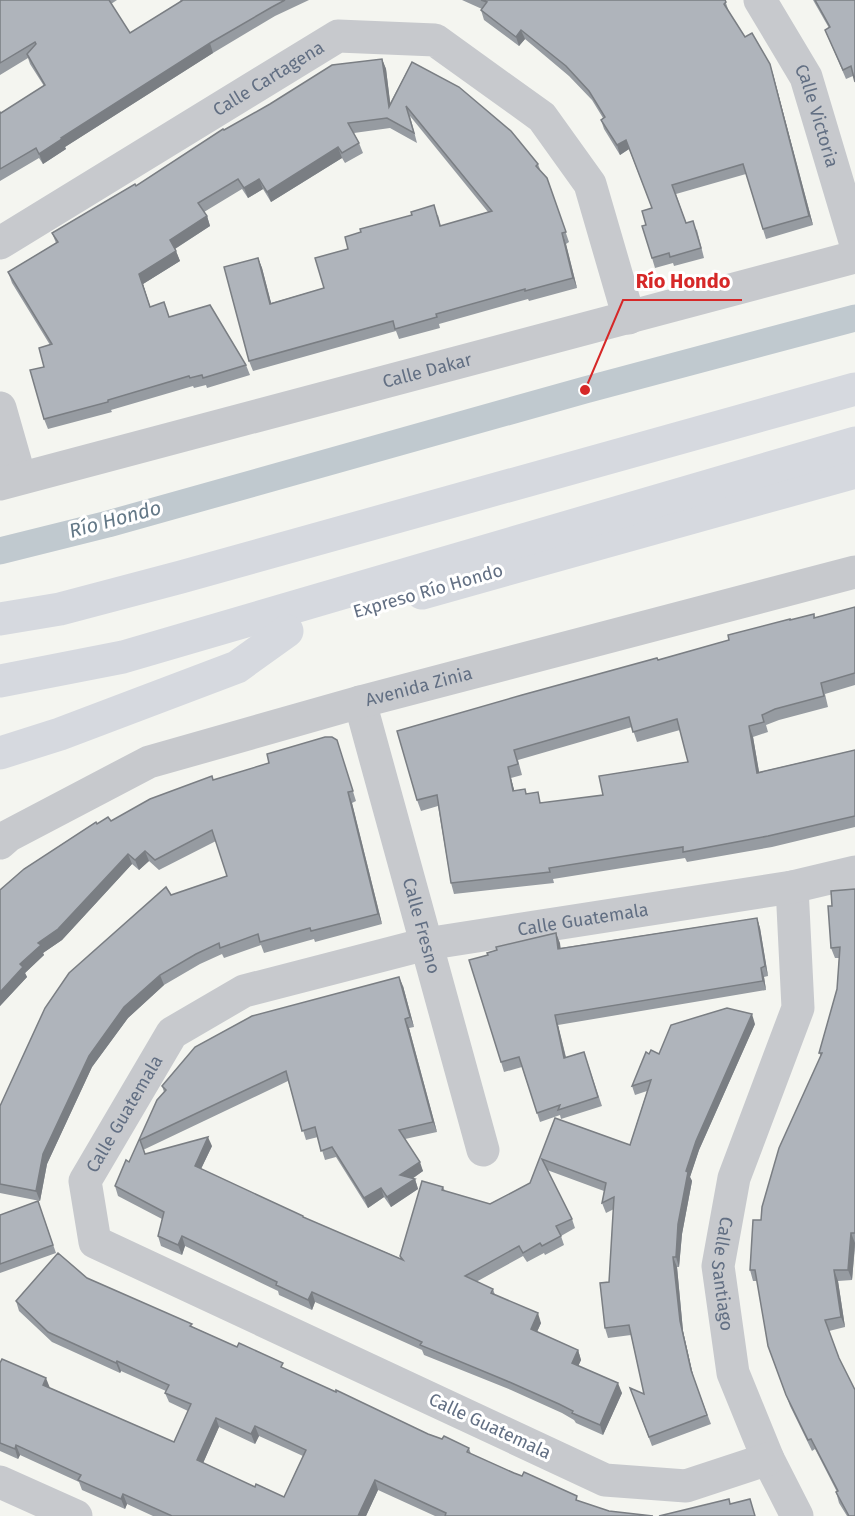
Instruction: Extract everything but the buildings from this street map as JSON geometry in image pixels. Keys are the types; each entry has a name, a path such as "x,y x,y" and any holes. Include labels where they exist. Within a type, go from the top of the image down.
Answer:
{"highway":[{"path":"0,619 60,609 181,577 855,389"},
{"path":"0,659 132,633 855,424"},
{"path":"0,681 123,657 855,443"},
{"name":"Expreso Río Hondo","path":"0,704 69,691 855,472"},
{"path":"0,753 60,734 237,667 286,631"}],"street":[{"name":"Calle Victoria","path":"760,0 806,77 855,241"},
{"name":"Calle Cartagena","path":"0,243 338,36 435,40 542,117 591,184 629,318"},
{"name":"Calle Dakar","path":"10,481 855,257"},
{"path":"0,408 10,481"},
{"name":"Avenida Zinia","path":"0,843 8,836 148,762 360,702 855,572"},
{"name":"Calle Fresno","path":"360,702 483,1150"},
{"name":"Calle Guatemala","path":"768,1459 686,1486 605,1480 95,1242 85,1181 172,1033 244,991 426,944 792,887 855,872"},
{"name":"Calle Santiago","path":"792,887 798,1008 734,1178 718,1266 733,1373 768,1459 798,1516"},
{"path":"0,1482 76,1516"}],"waterway":[{"name":"Río Hondo","path":"0,551 108,524 585,390 855,318"}],"place":[{"name":"Río Hondo","path":"585,390"}]}
